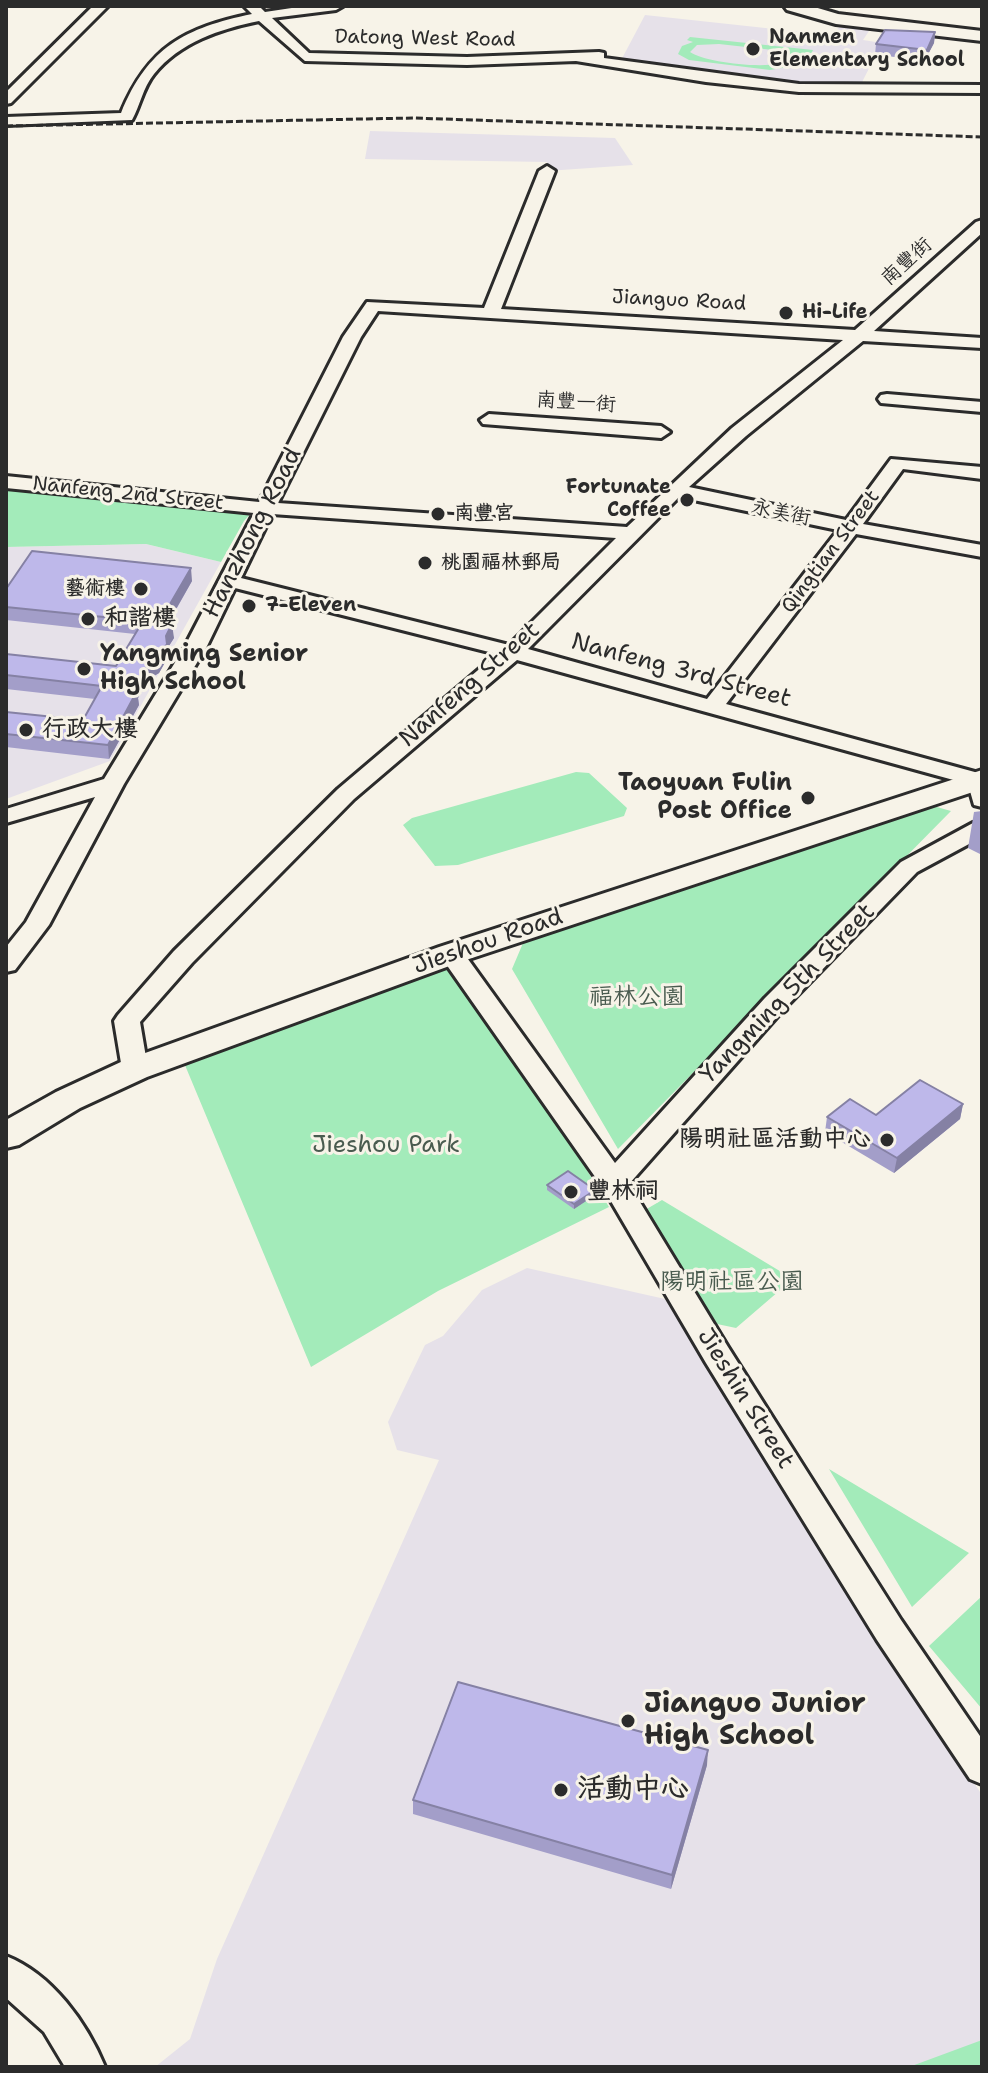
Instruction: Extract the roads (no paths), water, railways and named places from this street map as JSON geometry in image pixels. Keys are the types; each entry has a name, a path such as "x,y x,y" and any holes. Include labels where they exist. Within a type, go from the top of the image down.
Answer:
{"main road":[{"path":"793,6 836,19 982,36"},
{"name":"Jieshou Road","path":"6,1136 68,1100 135,1069 451,954 981,791"}],"street":[{"path":"6,100 101,6"},
{"path":"6,121 127,117 148,73 184,42 256,11 336,6"},
{"name":"Datong West Road","path":"256,11 305,57 582,59 617,51"},
{"path":"582,59 735,81 831,90 982,89"},
{"path":"491,312 547,171"},
{"name":"南豐街","path":"862,333 982,225"},
{"name":"Jianguo Road","path":"373,306 862,333 982,343"},
{"name":"Hanzhong Road","path":"6,964 37,925 113,784 163,703 230,581 352,337 373,306"},
{"name":"Nanfeng Street","path":"135,1069 127,1021 183,957 346,794 513,652 675,490 748,425 862,333"},
{"path":"887,399 982,407"},
{"name":"南豐一街","path":"489,420 661,432"},
{"name":"Qingtian Street","path":"712,707 898,463 982,473"},
{"name":"Nanfeng 2nd Street","path":"6,482 264,508 632,533"},
{"name":"永美街","path":"675,490 982,551"},
{"name":"Nanfeng 3rd Street","path":"230,581 513,652 712,707 981,791"},
{"path":"6,816 113,784"},
{"path":"981,791 974,815 982,828"},
{"name":"Yangming 5th Street","path":"615,1184 627,1166 774,1004 909,867 982,828"},
{"name":"Jieshin Street","path":"451,954 615,1184 717,1355 864,1590 982,1768"},
{"path":"6,1974 58,2019 86,2067"}],"railway":[{"path":"6,126 413,118 982,137"}],"place":[{"name":"Nanmen Elementary School","path":"753,49"},
{"name":"Hi-Life","path":"786,313"},
{"name":"Fortunate Coffee","path":"687,500"},
{"name":"南豐宮","path":"438,514"},
{"name":"桃園福林郵局","path":"425,563"},
{"name":"藝術樓","path":"141,589"},
{"name":"7-Eleven","path":"249,606"},
{"name":"和諧樓","path":"88,619"},
{"name":"Yangming Senior High School","path":"84,669"},
{"name":"行政大樓","path":"26,730"},
{"name":"Taoyuan Fulin Post Office","path":"808,798"},
{"name":"陽明社區活動中心","path":"887,1140"},
{"name":"豐林祠","path":"571,1192"},
{"name":"Jianguo Junior High School","path":"628,1721"},
{"name":"活動中心","path":"561,1790"}],"park label":[{"name":"福林公園","path":"637,998"},
{"name":"Jieshou Park","path":"386,1146"},
{"name":"陽明社區公園","path":"732,1283"}]}
